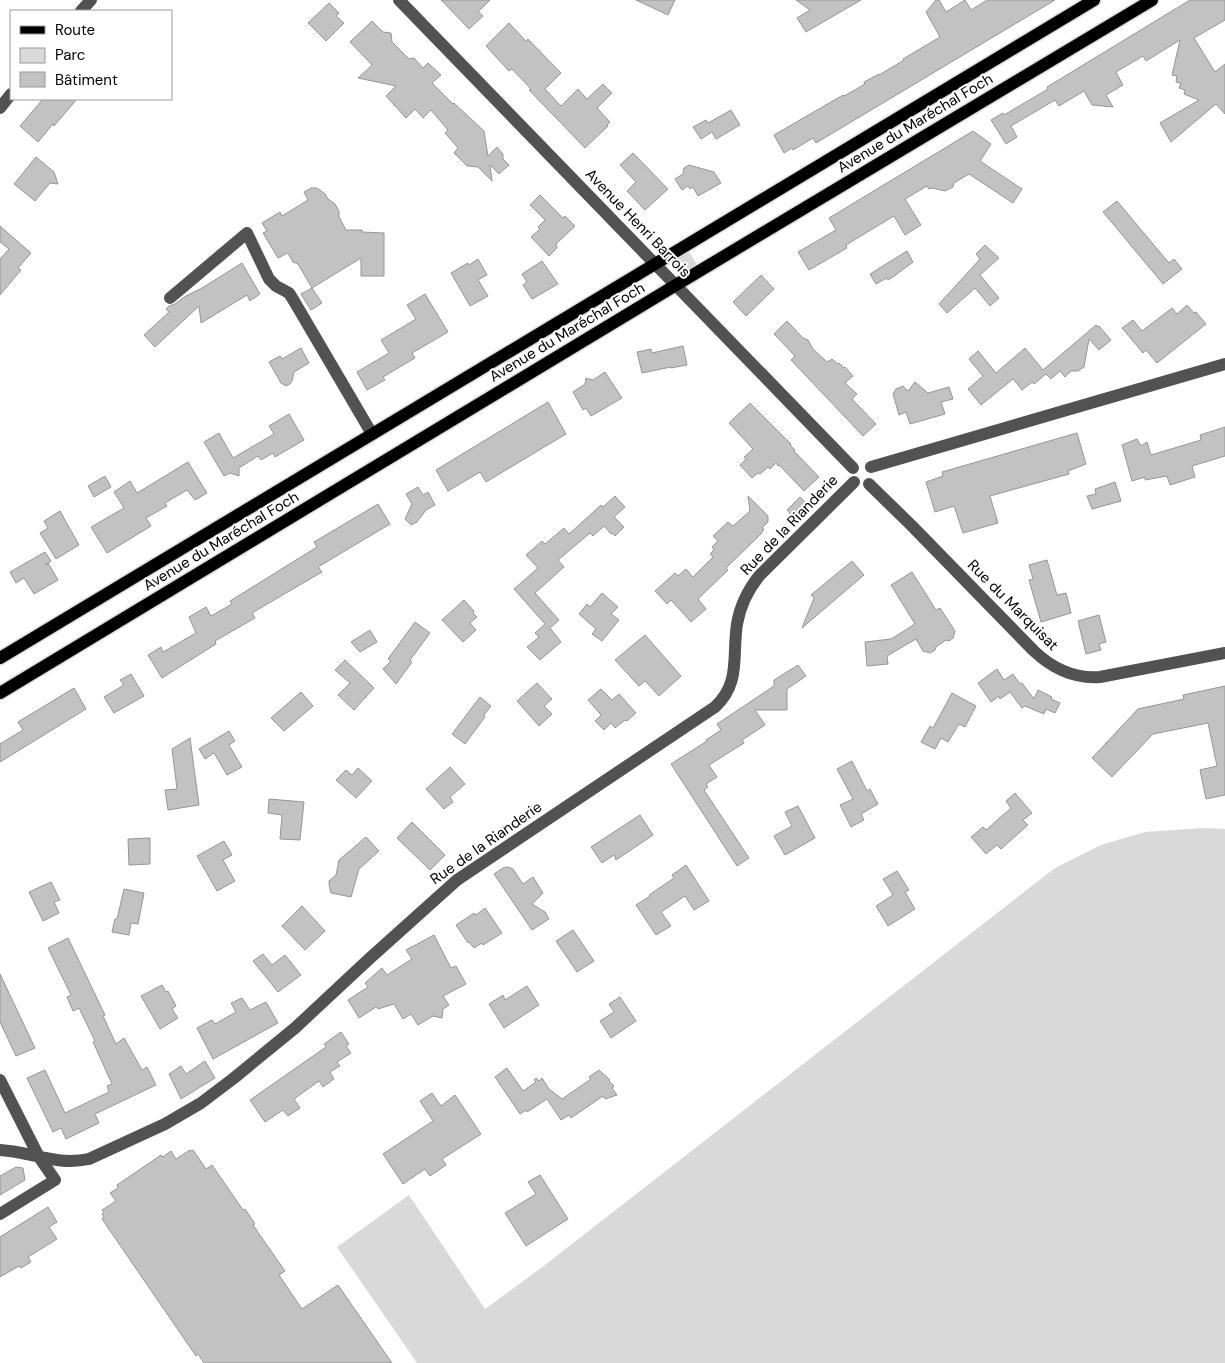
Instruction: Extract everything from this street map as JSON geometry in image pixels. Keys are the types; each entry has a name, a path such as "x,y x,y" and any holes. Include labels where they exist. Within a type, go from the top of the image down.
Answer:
{"main road":[{"name":"Avenue du Maréchal Foch","path":"0,658 1094,0"},
{"name":"Avenue du Maréchal Foch","path":"0,693 1152,0"}],"street":[{"path":"83,10 91,0"},
{"name":"Avenue Henri Barrois","path":"399,0 853,468"},
{"path":"0,108 10,95"},
{"path":"170,298 247,233 269,279 289,294 294,301 372,434"},
{"path":"871,467 874,476 870,484 861,486 854,482 851,475 853,468 862,463 871,467 1225,364"},
{"name":"Rue de la Rianderie","path":"0,1150 16,1151 62,1161 79,1161 90,1158 165,1124 202,1103 295,1028 457,880 714,707 726,694 734,675 736,634 740,613 754,583 854,482"},
{"name":"Rue du Marquisat","path":"870,484 1042,658 1057,668 1074,675 1100,677 1225,653"},
{"path":"0,1080 39,1157 55,1180 0,1214"}],"green space":[{"path":"688,250 699,268 684,275 672,263"},
{"path":"1202,828 1225,829 1225,1363 417,1363 337,1247 409,1195 485,1309 541,1268 1055,868 1101,845 1145,832"}],"building":[{"path":"441,0 490,0 478,12 483,16 469,29"},
{"path":"636,0 675,0 668,15"},
{"path":"796,0 861,0 806,32 797,18 810,10"},
{"path":"936,0 939,0 946,12 965,0 971,10 987,0 1055,0 816,143 813,138 784,153 774,135 865,84 864,82 879,75 940,37 926,12"},
{"path":"1190,0 1225,0 1225,20 1194,38 1215,72 1225,64 1225,114 1216,104 1171,142 1160,123 1199,100 1184,94 1185,90 1179,88 1181,83 1176,82 1177,76 1172,75 1180,40 1146,61 1143,56 1116,72 1123,85 1106,95 1113,107 1092,105 1084,91 1059,106 1055,100 1011,126 1017,137 1006,144 991,120 1003,113 1004,115 1048,89 1047,87"},
{"path":"329,3 339,13 336,16 344,23 326,41 308,23"},
{"path":"372,21 383,32 391,33 392,42 409,59 414,58 423,68 428,63 441,75 432,83 484,131 488,156 497,147 503,154 503,159 509,165 499,174 490,165 492,181 478,167 467,166 454,153 458,148 445,133 448,130 431,110 423,118 415,109 406,118 386,96 396,86 358,78 372,65 350,42"},
{"path":"509,23 526,41 528,39 561,73 545,89 561,106 578,89 587,99 603,84 612,93 597,108 610,122 585,148 529,90 531,89 512,69 509,71 486,46"},
{"path":"42,100 76,100 38,142 20,126"},
{"path":"731,110 740,125 716,139 712,132 701,139 693,127 706,120 708,123"},
{"path":"973,131 991,144 980,161 1022,189 1013,203 969,174 945,191 929,189 927,186 905,199 921,225 905,235 894,216 846,245 847,248 809,270 798,252 836,230 829,218"},
{"path":"633,153 668,189 645,210 627,191 636,182 620,165"},
{"path":"36,157 54,172 58,184 50,183 35,201 14,184"},
{"path":"689,165 714,172 721,183 698,196 693,187 690,189 688,186 682,190 675,179 683,174 684,168"},
{"path":"311,188 317,188 335,204 346,230 384,233 384,276 361,276 361,258 312,288 298,264 293,262 288,253 278,258 263,233 267,231 262,223 280,212 282,216 308,200 304,192"},
{"path":"540,195 563,218 565,216 575,226 556,244 557,248 549,256 531,237 540,229 538,227 545,220 530,205"},
{"path":"1117,201 1169,263 1174,259 1182,269 1163,284 1103,212"},
{"path":"0,226 31,253 18,268 21,270 0,295 0,259 9,249 0,242"},
{"path":"985,245 999,258 980,275 999,298 990,306 975,288 947,313 939,304 980,259 976,254"},
{"path":"907,251 913,262 888,280 887,278 876,284 870,274"},
{"path":"478,259 487,275 478,280 488,296 470,306 451,273"},
{"path":"542,261 558,284 532,299 523,285 527,282 522,274"},
{"path":"242,263 260,294 250,301 247,295 201,323 199,306 155,347 144,335 169,312 166,309 169,306"},
{"path":"761,275 774,289 746,316 733,302"},
{"path":"312,288 322,303 311,310 301,294"},
{"path":"425,294 448,332 412,353 415,358 383,377 385,380 367,390 357,372 389,353 381,340 416,319 407,305"},
{"path":"1187,305 1206,324 1157,363 1146,350 1143,353 1122,328 1133,320 1142,331 1172,308 1177,314"},
{"path":"787,321 803,338 808,340 813,349 827,362 832,359 845,367 853,376 845,383 857,394 852,399 876,424 863,436 791,360 795,356 774,334"},
{"path":"1096,325 1111,340 1099,350 1089,339 1084,367 1078,371 1071,371 1065,377 1060,371 1051,379 1046,374 1034,384 1032,382 1022,390 1013,379 981,405 968,389 983,376 969,359 978,351 996,373 1025,348 1043,370"},
{"path":"683,346 687,365 642,373 637,352 651,349 652,353"},
{"path":"301,348 309,363 294,372 292,381 286,386 281,383 269,362 280,356 282,359"},
{"path":"605,372 622,398 591,416 586,408 583,410 573,392 585,384 586,378 593,380"},
{"path":"915,382 928,393 949,387 953,399 941,402 945,414 910,424 906,412 899,415 893,394 896,389 903,386 908,391"},
{"path":"548,402 566,434 486,482 480,472 448,491 436,470"},
{"path":"750,403 791,444 794,451 819,477 804,491 776,463 770,469 768,467 752,478 740,465 746,459 744,457 753,449 729,423"},
{"path":"289,414 304,440 275,457 273,453 261,460 258,456 239,468 239,476 230,473 224,476 204,442 219,433 233,458 274,434 269,426"},
{"path":"1225,427 1225,456 1192,466 1195,477 1170,485 1167,476 1145,480 1145,477 1132,481 1122,445 1137,439 1141,446 1147,442 1151,455 1201,440 1200,435"},
{"path":"1077,433 1086,464 1068,471 1069,474 990,496 998,523 963,533 954,506 935,512 926,482 943,476 942,472"},
{"path":"188,462 207,493 195,500 187,490 165,503 167,506 146,518 151,526 107,553 91,527 124,508 114,492 130,481 137,493"},
{"path":"105,476 111,487 94,497 88,486"},
{"path":"1115,482 1121,501 1092,509 1087,496 1096,494 1095,489"},
{"path":"418,487 423,495 428,492 435,505 426,510 417,522 411,525 405,519 412,504 406,494"},
{"path":"615,496 625,507 614,517 624,527 615,536 604,526 593,536 590,533 558,560 564,567 535,593 559,620 550,628 561,642 540,660 527,647 539,637 535,633 545,624 514,589 538,568 526,555 542,541 545,544 564,528 569,534 601,505 603,507"},
{"path":"748,496 768,516 768,522 762,528 764,529 761,534 698,599 706,609 691,622 671,600 667,604 655,591 675,573 678,576 686,569 693,577 713,557 710,554 714,550 712,547 718,541 713,536 728,522 733,526 750,511"},
{"path":"800,497 809,506 795,519 787,510"},
{"path":"378,504 390,524 318,567 322,572 252,613 255,618 215,641 216,644 162,678 148,655 161,647 163,652 196,633 189,617 206,607 211,616 232,604 230,601 317,547 314,542"},
{"path":"60,511 79,545 56,559 40,533 48,528 44,521"},
{"path":"45,552 51,561 48,563 58,580 34,594 24,578 16,583 10,572"},
{"path":"1047,560 1057,595 1066,593 1071,613 1041,622 1029,580 1033,579 1029,565"},
{"path":"852,561 864,575 802,628 814,598 811,595"},
{"path":"912,572 936,610 940,608 955,631 953,638 949,641 946,640 930,653 923,651 916,639 887,656 888,664 867,666 865,642 891,639 915,624 891,585"},
{"path":"602,593 618,607 611,614 619,620 602,641 592,634 596,629 579,614 587,604 590,607"},
{"path":"464,600 477,617 470,623 476,630 463,642 442,620"},
{"path":"1099,615 1106,642 1099,644 1101,650 1086,654 1078,621"},
{"path":"415,622 430,633 410,660 412,662 396,684 383,669 391,661 388,659"},
{"path":"370,630 377,642 360,652 351,642"},
{"path":"645,635 681,676 659,696 645,681 639,686 615,660"},
{"path":"345,660 374,688 354,710 338,695 350,683 335,670"},
{"path":"798,665 806,676 787,689 787,710 755,710 765,725 742,740 744,743 709,765 717,777 706,784 708,787 704,790 749,858 737,866 671,764 707,741 721,730 717,724 774,686 774,680"},
{"path":"997,669 1004,680 1013,674 1034,699 1038,690 1060,703 1055,713 1046,709 1044,714 1025,706 1022,708 1010,692 1000,699 999,696 991,702 978,683"},
{"path":"131,674 144,696 114,713 104,697 124,685 120,680"},
{"path":"537,683 552,699 544,706 552,714 539,726 517,701"},
{"path":"1225,686 1225,795 1206,799 1200,770 1217,766 1208,723 1153,734 1112,777 1092,758 1138,709 1184,699 1183,695"},
{"path":"74,688 86,709 0,762 0,744 23,730 18,722"},
{"path":"601,689 612,700 619,694 636,713 615,728 611,723 604,730 595,721 601,715 588,700"},
{"path":"301,692 313,706 284,731 271,718"},
{"path":"952,693 976,706 965,727 959,724 948,742 941,738 935,749 921,742 930,726 933,728"},
{"path":"480,697 491,706 465,744 452,734"},
{"path":"229,731 235,741 229,745 242,767 227,775 214,753 205,759 199,749"},
{"path":"190,738 199,805 168,810 165,790 177,789 172,749"},
{"path":"852,761 867,791 870,789 878,804 861,814 864,820 851,827 840,805 853,799 837,769"},
{"path":"450,767 465,784 450,797 453,802 444,809 426,789"},
{"path":"358,768 372,781 356,798 336,780 346,770 352,775"},
{"path":"1015,793 1032,813 1023,820 1028,825 1001,849 997,845 986,854 971,837 983,827 986,830 1011,808 1006,801"},
{"path":"269,799 304,802 300,840 280,839 282,815 268,813"},
{"path":"798,806 815,838 785,855 774,836 792,826 785,812"},
{"path":"640,815 653,835 616,860 614,855 602,863 591,847"},
{"path":"412,822 445,855 430,870 397,838"},
{"path":"366,837 379,851 359,869 351,897 331,893 329,881 336,875 339,860"},
{"path":"150,838 150,864 129,865 128,839"},
{"path":"224,841 232,855 223,860 235,881 217,891 197,856"},
{"path":"686,865 709,901 694,910 685,896 661,912 671,926 656,935 636,905 674,878 672,875"},
{"path":"508,867 513,869 523,884 533,877 543,893 532,904 545,912 549,919 532,930 494,874"},
{"path":"897,871 909,890 905,892 915,909 888,926 876,906 893,895 883,879"},
{"path":"51,882 60,900 54,902 59,913 43,921 29,892"},
{"path":"124,889 144,893 138,924 131,923 129,935 112,932"},
{"path":"302,906 325,931 305,950 282,926"},
{"path":"485,908 502,933 483,945 482,943 474,948 468,943 456,925"},
{"path":"573,930 594,961 577,972 556,941"},
{"path":"434,935 451,968 456,966 466,984 443,996 449,1005 443,1009 442,1018 433,1016 418,1025 411,1014 403,1019 394,1004 378,1009 376,1007 359,1018 348,1000 368,987 365,983 382,968 387,975 412,959 406,950"},
{"path":"68,938 105,1015 103,1016 116,1044 124,1038 142,1070 147,1067 156,1085 95,1114 99,1123 66,1139 61,1128 53,1132 27,1078 45,1070 65,1113 109,1092 107,1086 112,1084 93,1042 95,1041 79,1008 73,1011 67,997 71,995 48,948"},
{"path":"263,954 272,965 285,955 301,975 278,992 253,961"},
{"path":"0,974 35,1048 16,1056 0,1022"},
{"path":"162,985 166,992 168,991 176,1006 172,1009 178,1018 160,1029 141,996"},
{"path":"527,986 539,1005 504,1028 489,1004 503,995 505,1000"},
{"path":"620,997 636,1021 611,1038 600,1021 614,1012 609,1004"},
{"path":"242,998 250,1010 266,1002 278,1023 213,1059 197,1028 212,1020 215,1024 236,1012 231,1003"},
{"path":"341,1032 349,1044 346,1046 351,1053 337,1062 340,1066 330,1072 334,1079 323,1087 319,1081 294,1099 300,1108 288,1116 283,1110 265,1122 250,1100 326,1047 324,1044"},
{"path":"205,1061 215,1078 181,1099 169,1074 181,1066 186,1074"},
{"path":"507,1068 523,1091 536,1082 534,1080 536,1078 539,1081 542,1078 549,1089 562,1099 591,1079 589,1077 599,1070 610,1080 614,1086 612,1088 617,1095 605,1099 603,1096 571,1118 569,1115 561,1120 547,1099 527,1112 526,1110 520,1114 495,1077"},
{"path":"432,1093 441,1106 455,1095 481,1134 442,1159 446,1165 430,1176 425,1169 403,1184 383,1154 433,1121 420,1101"},
{"path":"193,1150 206,1169 212,1165 243,1210 245,1209 255,1224 253,1225 285,1271 279,1275 302,1309 338,1285 392,1363 204,1363 198,1354 196,1356 102,1219 104,1212 102,1210 116,1201 110,1193 118,1188 117,1185 161,1155 163,1157 171,1151 176,1159"},
{"path":"16,1167 23,1168 25,1180 0,1195 0,1176"},
{"path":"540,1175 568,1219 526,1246 505,1213 536,1194 528,1182"},
{"path":"48,1207 57,1222 49,1227 57,1239 28,1257 31,1262 21,1268 19,1266 0,1277 0,1237"}]}
